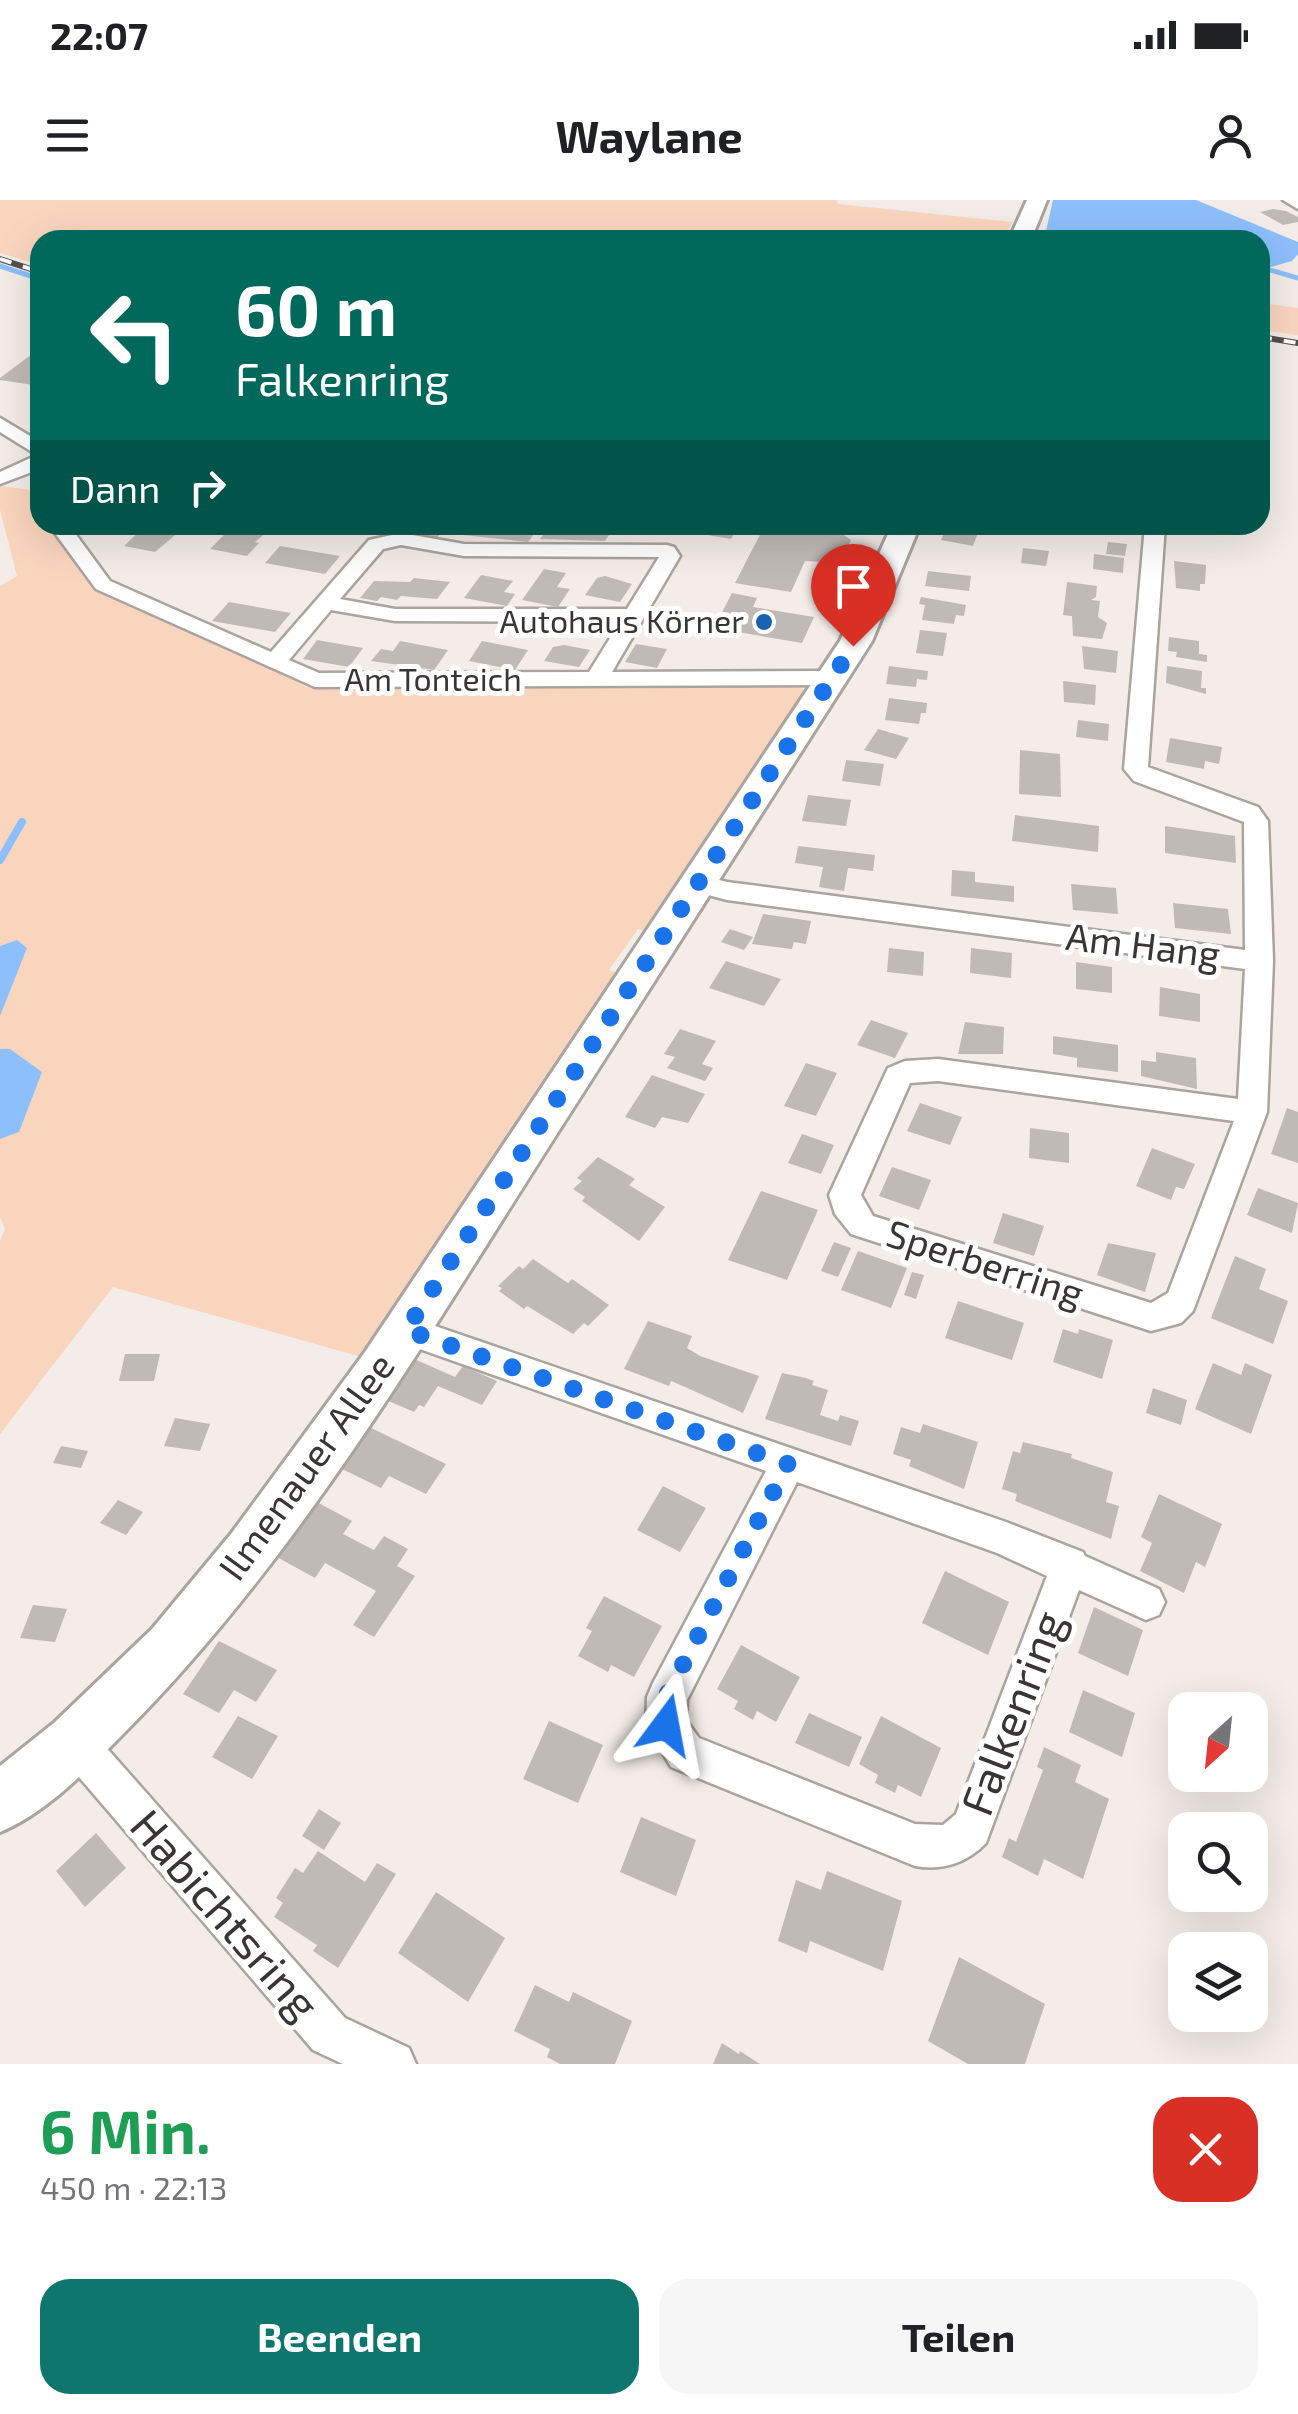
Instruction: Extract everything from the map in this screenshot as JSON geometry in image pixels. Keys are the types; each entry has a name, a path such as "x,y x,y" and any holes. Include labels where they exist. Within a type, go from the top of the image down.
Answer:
{"street":[{"path":"1024,230 1036,200"},
{"path":"1290,200 1298,206"},
{"path":"0,424 30,444"},
{"path":"0,478 30,467"},
{"name":"Am Tonteich","path":"66,535 103,585 315,680 832,678"},
{"name":"Ilmenauer Allee","path":"0,1804 75,1742 182,1634 249,1551 406,1330 832,678 864,627 902,535"},
{"name":"Am Hang","path":"695,883 746,894 1259,960 1256,821 1249,814 1143,776 1136,769 1153,535"},
{"name":"Am Tonteich","path":"274,663 376,544 385,540 464,550 667,551 670,556 596,680"},
{"name":"Am Tonteich","path":"327,602 395,614 634,616"},
{"name":"Sperberring","path":"1252,1112 938,1070 905,1072 898,1076 846,1195 846,1205 862,1225 1150,1317 1169,1313 1181,1302 1252,1112 1259,960"},
{"name":"Falkenring","path":"406,1330 1070,1564 1146,1602"},
{"name":"Falkenring","path":"788,1464 666,1697 666,1725 685,1753 914,1845 932,1849 951,1844 971,1828 1070,1564"},
{"name":"Habichtsring","path":"75,1742 327,2049 393,2064"}],"shaded area":[{"path":"0,200 837,200 838,204 1012,222 1008,230 30,230 30,262 0,253"},
{"path":"1270,304 1298,308 1298,335 1270,331"},
{"path":"0,486 30,490 30,535 58,535 92,585 310,688 801,686 808,697 652,933 638,929 609,970 620,974 365,1358 113,1287 0,1434 0,1241 5,1229 0,1217 0,1139 19,1132 10,1049 0,1049 0,1016 17,940 0,946 0,586 17,576 0,510"}],"water":[{"path":"1053,200 1196,200 1269,230 1046,230"},
{"path":"1270,230 1298,242 1298,254 1292,261 1270,267"},
{"path":"17,940 27,948 0,1016 0,946"},
{"path":"0,1049 10,1049 42,1072 19,1132 0,1139"}],"building":[{"path":"1273,209 1298,217 1298,222 1283,225 1260,212"},
{"path":"30,356 30,384 0,378"},
{"path":"136,535 175,535 155,552 124,546"},
{"path":"224,535 263,535 247,556 210,549"},
{"path":"463,535 533,535 528,542"},
{"path":"543,535 609,535 605,541 540,539"},
{"path":"760,535 844,535 851,540 840,563 805,561 791,592 735,583"},
{"path":"943,535 977,535 973,546 941,540"},
{"path":"1108,542 1127,544 1125,556 1106,554"},
{"path":"280,546 340,556 325,574 265,563"},
{"path":"1023,548 1049,551 1046,566 1021,563"},
{"path":"1094,554 1124,558 1123,573 1093,569"},
{"path":"1174,561 1206,565 1205,584 1200,584 1200,591 1176,588"},
{"path":"544,569 566,573 557,587 570,589 558,607 522,600"},
{"path":"928,571 971,576 969,591 925,586"},
{"path":"481,575 513,581 504,592 515,594 507,606 464,598"},
{"path":"605,576 632,584 620,602 585,595 597,578"},
{"path":"414,578 450,582 437,599 360,598 374,581 410,582"},
{"path":"1067,582 1097,586 1096,597 1091,600 1100,601 1098,617 1107,623 1102,639 1073,636 1072,616 1063,615"},
{"name":"Autohaus Körner","path":"732,593 757,598 753,607 814,617 802,643 714,628"},
{"path":"921,597 966,605 964,616 956,615 954,624 922,620 925,605 919,604"},
{"path":"229,602 291,613 275,632 212,621"},
{"path":"920,630 947,633 943,656 916,653"},
{"path":"1169,637 1199,641 1199,654 1207,655 1207,662 1176,657 1177,652 1168,651"},
{"path":"317,640 363,648 349,667 303,659"},
{"path":"400,641 448,650 434,670 371,661 381,649 393,651"},
{"path":"482,641 528,650 515,670 469,661"},
{"path":"636,644 667,649 657,668 625,662"},
{"path":"1082,646 1118,651 1116,673 1084,669"},
{"path":"553,647 590,650 579,667 544,661"},
{"path":"889,666 928,671 927,680 917,679 916,687 886,684"},
{"path":"1167,666 1202,671 1201,688 1206,688 1206,694 1166,683"},
{"path":"1063,681 1096,685 1095,705 1064,702"},
{"path":"889,698 927,703 926,713 921,713 919,724 885,720"},
{"path":"1078,720 1109,724 1108,741 1076,737"},
{"path":"878,729 909,738 896,759 864,750"},
{"path":"1170,738 1222,747 1219,764 1205,761 1204,769 1166,762"},
{"path":"1020,750 1060,754 1061,797 1019,794"},
{"path":"846,760 884,764 880,786 842,781"},
{"path":"808,795 851,800 846,826 802,821"},
{"path":"1015,815 1099,826 1098,852 1012,841"},
{"path":"1165,826 1235,836 1236,863 1165,853"},
{"path":"798,846 875,855 873,871 848,868 844,891 819,887 823,867 795,863"},
{"path":"952,870 975,872 975,882 1014,886 1014,902 951,896"},
{"path":"1071,884 1116,888 1118,914 1073,910"},
{"path":"1173,903 1228,909 1231,934 1175,928"},
{"path":"763,914 811,921 806,944 794,942 792,949 752,944"},
{"path":"730,929 753,937 744,950 721,942"},
{"path":"889,948 924,952 923,976 887,972"},
{"path":"971,948 1012,953 1011,978 970,973"},
{"path":"726,961 781,979 764,1006 709,988"},
{"path":"1076,962 1112,967 1112,993 1076,989"},
{"path":"1160,987 1200,994 1200,1022 1159,1016"},
{"path":"871,1020 908,1033 895,1058 857,1045"},
{"path":"965,1022 1004,1027 1003,1054 958,1054"},
{"path":"680,1029 716,1041 702,1064 713,1068 705,1081 667,1068 675,1057 664,1054"},
{"path":"1053,1036 1118,1045 1118,1072 1077,1067 1077,1058 1053,1054"},
{"path":"1156,1052 1196,1058 1197,1089 1141,1076 1141,1060 1156,1062"},
{"path":"806,1063 837,1073 816,1116 784,1106"},
{"path":"652,1075 705,1094 688,1123 662,1117 655,1128 625,1117"},
{"path":"920,1103 962,1117 950,1145 907,1131"},
{"path":"1287,1108 1298,1112 1298,1163 1271,1154"},
{"path":"1030,1128 1069,1133 1069,1163 1029,1158"},
{"path":"802,1134 834,1145 821,1174 788,1163"},
{"path":"1152,1148 1195,1164 1184,1189 1176,1187 1171,1200 1136,1186"},
{"path":"598,1157 635,1179 629,1185 665,1207 639,1241 582,1201 585,1197 573,1189 582,1181 577,1178"},
{"path":"892,1167 931,1180 919,1210 879,1196"},
{"path":"1258,1188 1298,1203 1292,1233 1247,1215"},
{"path":"761,1191 818,1210 787,1280 728,1260"},
{"path":"1003,1213 1044,1226 1034,1256 993,1243"},
{"path":"834,1242 851,1248 838,1277 821,1271"},
{"path":"1108,1243 1156,1253 1145,1292 1097,1275"},
{"path":"858,1251 907,1268 891,1308 841,1290"},
{"path":"1235,1256 1266,1269 1259,1289 1288,1301 1273,1344 1211,1318"},
{"path":"533,1259 568,1283 572,1279 609,1305 588,1326 584,1323 573,1334 527,1306 524,1309 499,1291 502,1288 498,1286 519,1266 523,1269"},
{"path":"912,1272 924,1275 916,1299 904,1295"},
{"path":"958,1301 1024,1323 1012,1360 945,1338"},
{"path":"648,1321 692,1336 687,1348 700,1356 759,1376 743,1413 671,1381 669,1386 624,1369"},
{"path":"1063,1329 1078,1334 1079,1329 1113,1340 1102,1379 1053,1362"},
{"path":"125,1354 160,1354 154,1381 119,1381"},
{"path":"412,1358 455,1377 463,1366 497,1381 482,1405 438,1386 424,1407 419,1405 414,1412 384,1399"},
{"path":"1213,1363 1241,1375 1245,1363 1272,1375 1251,1434 1195,1409"},
{"path":"782,1373 806,1378 814,1381 812,1385 828,1390 820,1415 838,1421 840,1415 859,1421 851,1446 765,1419"},
{"path":"1153,1388 1187,1400 1181,1425 1146,1413"},
{"path":"175,1418 210,1424 200,1451 164,1446"},
{"path":"923,1424 978,1442 964,1489 909,1466 911,1460 893,1454 901,1427 920,1433"},
{"path":"367,1426 446,1464 426,1494 389,1476 381,1488 338,1467"},
{"path":"1023,1442 1072,1454 1071,1458 1113,1472 1106,1502 1119,1506 1111,1539 1015,1501 1017,1494 1002,1489 1013,1451 1020,1453"},
{"path":"61,1446 88,1451 81,1468 53,1463"},
{"path":"663,1486 706,1508 680,1552 637,1530"},
{"path":"1159,1494 1222,1524 1205,1567 1196,1562 1184,1593 1140,1571 1152,1543 1141,1537"},
{"path":"118,1500 143,1512 126,1535 100,1523"},
{"path":"315,1501 352,1521 343,1534 374,1550 384,1536 408,1549 397,1566 415,1576 374,1637 353,1625 376,1591 325,1563 315,1578 275,1556"},
{"path":"945,1571 1009,1602 988,1655 922,1623"},
{"path":"604,1596 662,1626 634,1677 611,1665 608,1672 578,1656 592,1631 586,1628"},
{"path":"33,1605 67,1609 55,1642 20,1638"},
{"path":"1094,1607 1143,1630 1128,1676 1078,1653"},
{"path":"219,1641 277,1670 256,1702 234,1690 219,1713 183,1694"},
{"path":"741,1645 800,1677 776,1722 757,1711 753,1720 734,1709 738,1701 717,1689"},
{"path":"1083,1690 1135,1713 1122,1757 1069,1732"},
{"path":"809,1713 862,1737 849,1767 795,1743"},
{"path":"238,1716 278,1736 252,1779 212,1757"},
{"path":"881,1716 941,1748 921,1797 898,1785 895,1793 875,1783 878,1775 859,1764"},
{"path":"549,1721 603,1745 578,1803 523,1779"},
{"path":"1044,1747 1081,1765 1075,1782 1109,1799 1083,1879 1044,1859 1038,1876 1002,1857 1009,1838 1016,1842 1043,1770 1037,1767"},
{"path":"319,1809 341,1823 324,1850 302,1836"},
{"path":"641,1817 696,1840 676,1896 620,1872"},
{"path":"96,1833 126,1868 85,1907 56,1871"},
{"path":"318,1851 365,1882 377,1863 396,1874 338,1968 313,1951 317,1945 274,1917 283,1903 276,1898 295,1868 303,1873"},
{"path":"827,1871 902,1901 883,1971 810,1941 807,1953 778,1941 796,1880 821,1890"},
{"path":"436,1892 505,1938 468,2002 398,1953"},
{"path":"959,1957 1045,2004 1025,2064 968,2064 928,2041"},
{"path":"535,1985 569,2002 573,1992 632,2021 615,2064 560,2064 547,2057 550,2049 514,2031"},
{"path":"722,2043 739,2054 740,2051 760,2064 713,2064"}],"waterway":[{"path":"0,266 30,276"},
{"path":"1270,270 1298,278"},
{"path":"0,860 22,822"}],"railway":[{"path":"0,259 30,269"},
{"path":"1270,339 1298,343"}],"place":[{"name":"Autohaus Körner","path":"764,622"}],"route":[{"path":"666,1725 666,1697 788,1464 406,1330 853,646"}]}
